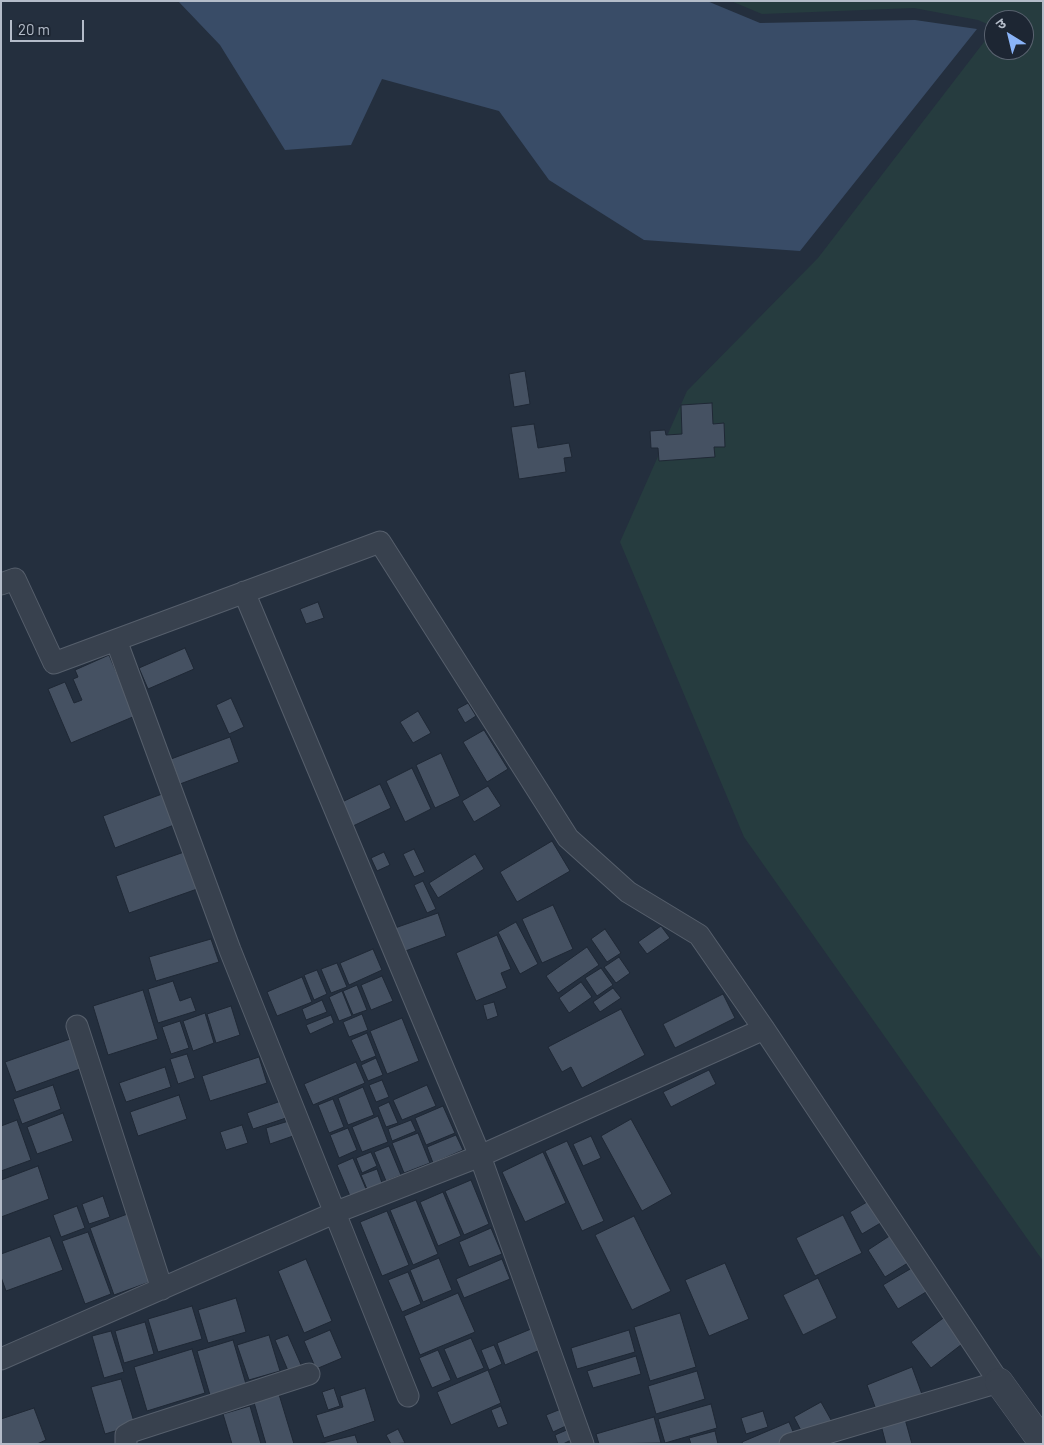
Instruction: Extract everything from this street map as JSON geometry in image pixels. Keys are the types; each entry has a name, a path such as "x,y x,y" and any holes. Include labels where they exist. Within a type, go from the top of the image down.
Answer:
{"street":[{"path":"1,584 15,579 54,664 380,542 568,838 628,892 699,935 764,1029 999,1382 1043,1443"},
{"path":"244,592 480,1156 583,1444"},
{"path":"116,640 230,950 408,1396"},
{"path":"77,1026 162,1289"},
{"path":"1,1359 334,1213 480,1156 764,1029"},
{"path":"126,1444 126,1435 133,1431 309,1374"},
{"path":"790,1444 999,1382"}],"green space":[{"path":"731,1 1043,1 1043,1261 744,837 620,542 687,391 818,258 984,42 984,60 1034,60 1034,10 984,10 984,23 914,8 762,14"}],"water":[{"path":"178,1 707,1 760,23 915,20 977,29 800,251 644,240 549,180 499,111 382,79 351,145 285,150 220,45"}],"building":[{"path":"525,371 530,404 514,407 509,374"},
{"path":"712,403 713,424 724,423 725,447 714,447 715,457 659,461 658,448 651,448 650,431 665,430 666,435 682,434 681,405"},
{"path":"534,424 538,448 569,443 572,457 564,458 566,472 519,479 511,427"},
{"path":"318,602 324,618 306,624 300,609"},
{"path":"185,648 194,669 148,689 139,668"},
{"path":"109,655 135,716 71,743 48,689 65,682 74,703 82,700 73,679 78,677 75,670"},
{"path":"231,698 244,727 229,734 216,705"},
{"path":"468,703 476,716 465,723 457,709"},
{"path":"418,711 431,733 413,743 400,722"},
{"path":"484,730 508,769 487,782 463,742"},
{"path":"230,737 239,762 180,784 171,759"},
{"path":"441,753 460,796 435,808 416,765"},
{"path":"412,768 431,809 405,822 386,781"},
{"path":"380,784 391,808 353,826 342,802"},
{"path":"488,786 501,806 474,822 462,801"},
{"path":"162,794 174,825 115,848 103,816"},
{"path":"552,841 570,871 517,902 500,872"},
{"path":"414,849 425,872 414,877 403,854"},
{"path":"187,851 200,888 129,913 116,876"},
{"path":"384,852 390,865 377,871 371,858"},
{"path":"475,854 484,869 438,898 429,883"},
{"path":"423,881 436,909 427,913 414,885"},
{"path":"553,905 573,949 542,963 522,919"},
{"path":"438,913 446,936 400,953 392,929"},
{"path":"516,922 538,964 520,974 498,932"},
{"path":"661,926 670,938 647,954 638,942"},
{"path":"605,929 621,953 607,962 591,939"},
{"path":"497,935 511,969 501,973 507,988 476,1001 456,953"},
{"path":"211,939 219,962 156,981 149,957"},
{"path":"587,947 599,965 558,993 546,976"},
{"path":"373,949 382,970 349,985 340,963"},
{"path":"619,957 630,973 616,983 604,967"},
{"path":"337,963 347,987 331,993 321,969"},
{"path":"601,968 613,985 597,996 585,978"},
{"path":"317,970 327,994 314,1000 304,975"},
{"path":"382,976 393,1001 371,1010 361,985"},
{"path":"302,977 312,1002 277,1016 267,992"},
{"path":"173,981 180,1001 191,997 196,1011 158,1023 148,989"},
{"path":"581,982 592,997 569,1013 559,998"},
{"path":"357,985 367,1010 353,1015 343,991"},
{"path":"613,988 621,998 600,1012 593,1002"},
{"path":"143,990 158,1039 108,1055 93,1006"},
{"path":"342,991 352,1016 339,1021 329,997"},
{"path":"723,994 735,1018 675,1048 663,1024"},
{"path":"322,1000 327,1012 306,1020 302,1009"},
{"path":"494,1002 498,1016 487,1020 483,1005"},
{"path":"231,1006 240,1035 216,1043 207,1014"},
{"path":"621,1009 645,1055 582,1088 571,1067 562,1072 548,1047"},
{"path":"205,1013 214,1043 193,1051 183,1021"},
{"path":"362,1014 368,1030 349,1037 343,1022"},
{"path":"331,1015 334,1023 310,1034 306,1025"},
{"path":"402,1018 419,1061 387,1074 370,1031"},
{"path":"180,1021 189,1048 171,1054 162,1027"},
{"path":"367,1033 376,1056 361,1062 351,1040"},
{"path":"73,1038 83,1068 16,1092 5,1062"},
{"path":"187,1054 195,1078 178,1084 170,1059"},
{"path":"259,1057 267,1083 210,1101 202,1076"},
{"path":"376,1058 383,1075 368,1081 361,1065"},
{"path":"356,1062 365,1083 313,1105 304,1084"},
{"path":"165,1067 171,1087 126,1102 119,1083"},
{"path":"709,1070 716,1084 671,1107 663,1092"},
{"path":"382,1080 389,1097 376,1102 369,1085"},
{"path":"53,1085 61,1109 22,1124 13,1099"},
{"path":"427,1085 436,1106 402,1120 393,1100"},
{"path":"363,1087 374,1115 348,1125 338,1098"},
{"path":"179,1095 187,1119 138,1136 130,1112"},
{"path":"333,1099 344,1127 329,1133 318,1105"},
{"path":"281,1101 286,1118 253,1129 247,1113"},
{"path":"389,1102 398,1123 386,1127 378,1107"},
{"path":"443,1106 455,1133 426,1145 415,1118"},
{"path":"63,1113 73,1141 37,1154 27,1127"},
{"path":"378,1116 388,1142 362,1152 352,1127"},
{"path":"631,1119 672,1194 642,1211 601,1136"},
{"path":"17,1120 31,1160 1,1171 1,1126"},
{"path":"292,1120 296,1135 270,1144 266,1128"},
{"path":"411,1120 416,1131 392,1141 388,1129"},
{"path":"242,1125 248,1143 226,1150 220,1132"},
{"path":"348,1128 357,1150 339,1158 330,1135"},
{"path":"418,1133 430,1163 404,1173 392,1143"},
{"path":"456,1135 463,1150 433,1163 427,1147"},
{"path":"591,1136 601,1158 583,1166 573,1144"},
{"path":"567,1141 604,1221 582,1231 545,1151"},
{"path":"389,1146 401,1175 386,1181 374,1152"},
{"path":"371,1152 377,1166 362,1173 356,1158"},
{"path":"543,1152 566,1203 525,1222 502,1172"},
{"path":"353,1158 366,1189 350,1196 337,1165"},
{"path":"38,1166 49,1199 1,1217 1,1180"},
{"path":"377,1169 382,1183 367,1189 361,1175"},
{"path":"471,1180 489,1224 464,1235 445,1191"},
{"path":"443,1192 461,1236 438,1246 420,1202"},
{"path":"103,1196 110,1217 89,1224 82,1204"},
{"path":"872,1199 884,1221 862,1234 850,1212"},
{"path":"416,1200 438,1254 413,1265 390,1210"},
{"path":"77,1206 85,1228 61,1237 53,1215"},
{"path":"387,1211 409,1265 382,1276 360,1222"},
{"path":"130,1213 155,1280 114,1295 90,1228"},
{"path":"843,1215 862,1253 815,1276 796,1238"},
{"path":"634,1216 671,1291 632,1310 595,1235"},
{"path":"491,1228 502,1254 469,1267 459,1242"},
{"path":"88,1232 111,1294 85,1304 62,1241"},
{"path":"894,1233 911,1261 885,1277 868,1250"},
{"path":"50,1236 63,1270 6,1291 1,1277 1,1254"},
{"path":"439,1258 452,1290 423,1302 410,1270"},
{"path":"306,1259 332,1321 304,1333 278,1271"},
{"path":"502,1259 510,1279 464,1298 456,1279"},
{"path":"725,1263 749,1319 709,1336 685,1280"},
{"path":"917,1265 931,1289 898,1309 883,1285"},
{"path":"408,1272 421,1304 402,1312 388,1280"},
{"path":"818,1278 837,1318 803,1335 783,1295"},
{"path":"458,1293 475,1332 420,1355 404,1316"},
{"path":"236,1298 246,1332 208,1343 198,1310"},
{"path":"192,1306 202,1339 158,1352 148,1319"},
{"path":"680,1313 696,1367 650,1381 634,1327"},
{"path":"946,1316 966,1341 931,1368 911,1342"},
{"path":"145,1322 154,1354 124,1363 115,1331"},
{"path":"531,1329 540,1350 505,1365 497,1343"},
{"path":"330,1330 342,1358 316,1369 304,1341"},
{"path":"629,1330 635,1352 577,1369 571,1348"},
{"path":"111,1331 124,1372 104,1378 92,1336"},
{"path":"269,1335 280,1371 249,1380 237,1345"},
{"path":"288,1335 302,1367 289,1373 275,1340"},
{"path":"471,1338 484,1368 457,1379 444,1349"},
{"path":"233,1340 246,1384 210,1395 197,1351"},
{"path":"494,1345 502,1364 489,1370 481,1350"},
{"path":"192,1349 205,1393 147,1411 134,1367"},
{"path":"438,1350 451,1380 432,1388 419,1358"},
{"path":"636,1356 641,1374 593,1388 587,1371"},
{"path":"912,1367 923,1397 878,1415 867,1385"},
{"path":"488,1370 501,1403 451,1425 437,1392"},
{"path":"697,1371 705,1399 656,1414 648,1386"},
{"path":"121,1379 135,1425 105,1434 91,1387"},
{"path":"334,1388 340,1406 328,1410 322,1392"},
{"path":"365,1388 375,1421 324,1438 316,1415 343,1407 340,1396"},
{"path":"278,1391 294,1444 266,1444 253,1399"},
{"path":"821,1402 835,1427 807,1442 794,1417"},
{"path":"711,1404 717,1428 665,1443 658,1419"},
{"path":"250,1406 261,1444 232,1444 223,1414"},
{"path":"501,1406 508,1424 498,1428 491,1410"},
{"path":"34,1408 46,1440 37,1444 1,1444 1,1419"},
{"path":"561,1409 568,1425 553,1432 546,1415"},
{"path":"763,1411 768,1427 746,1434 741,1418"},
{"path":"654,1417 661,1443 599,1444 596,1434"},
{"path":"905,1419 912,1444 886,1444 881,1425"},
{"path":"789,1422 797,1441 790,1444 743,1444 742,1442"},
{"path":"398,1429 405,1443 391,1444 386,1435"},
{"path":"569,1429 573,1439 563,1444 558,1444 555,1435"},
{"path":"715,1431 718,1444 691,1444 689,1438"},
{"path":"355,1435 358,1444 318,1444"}]}
